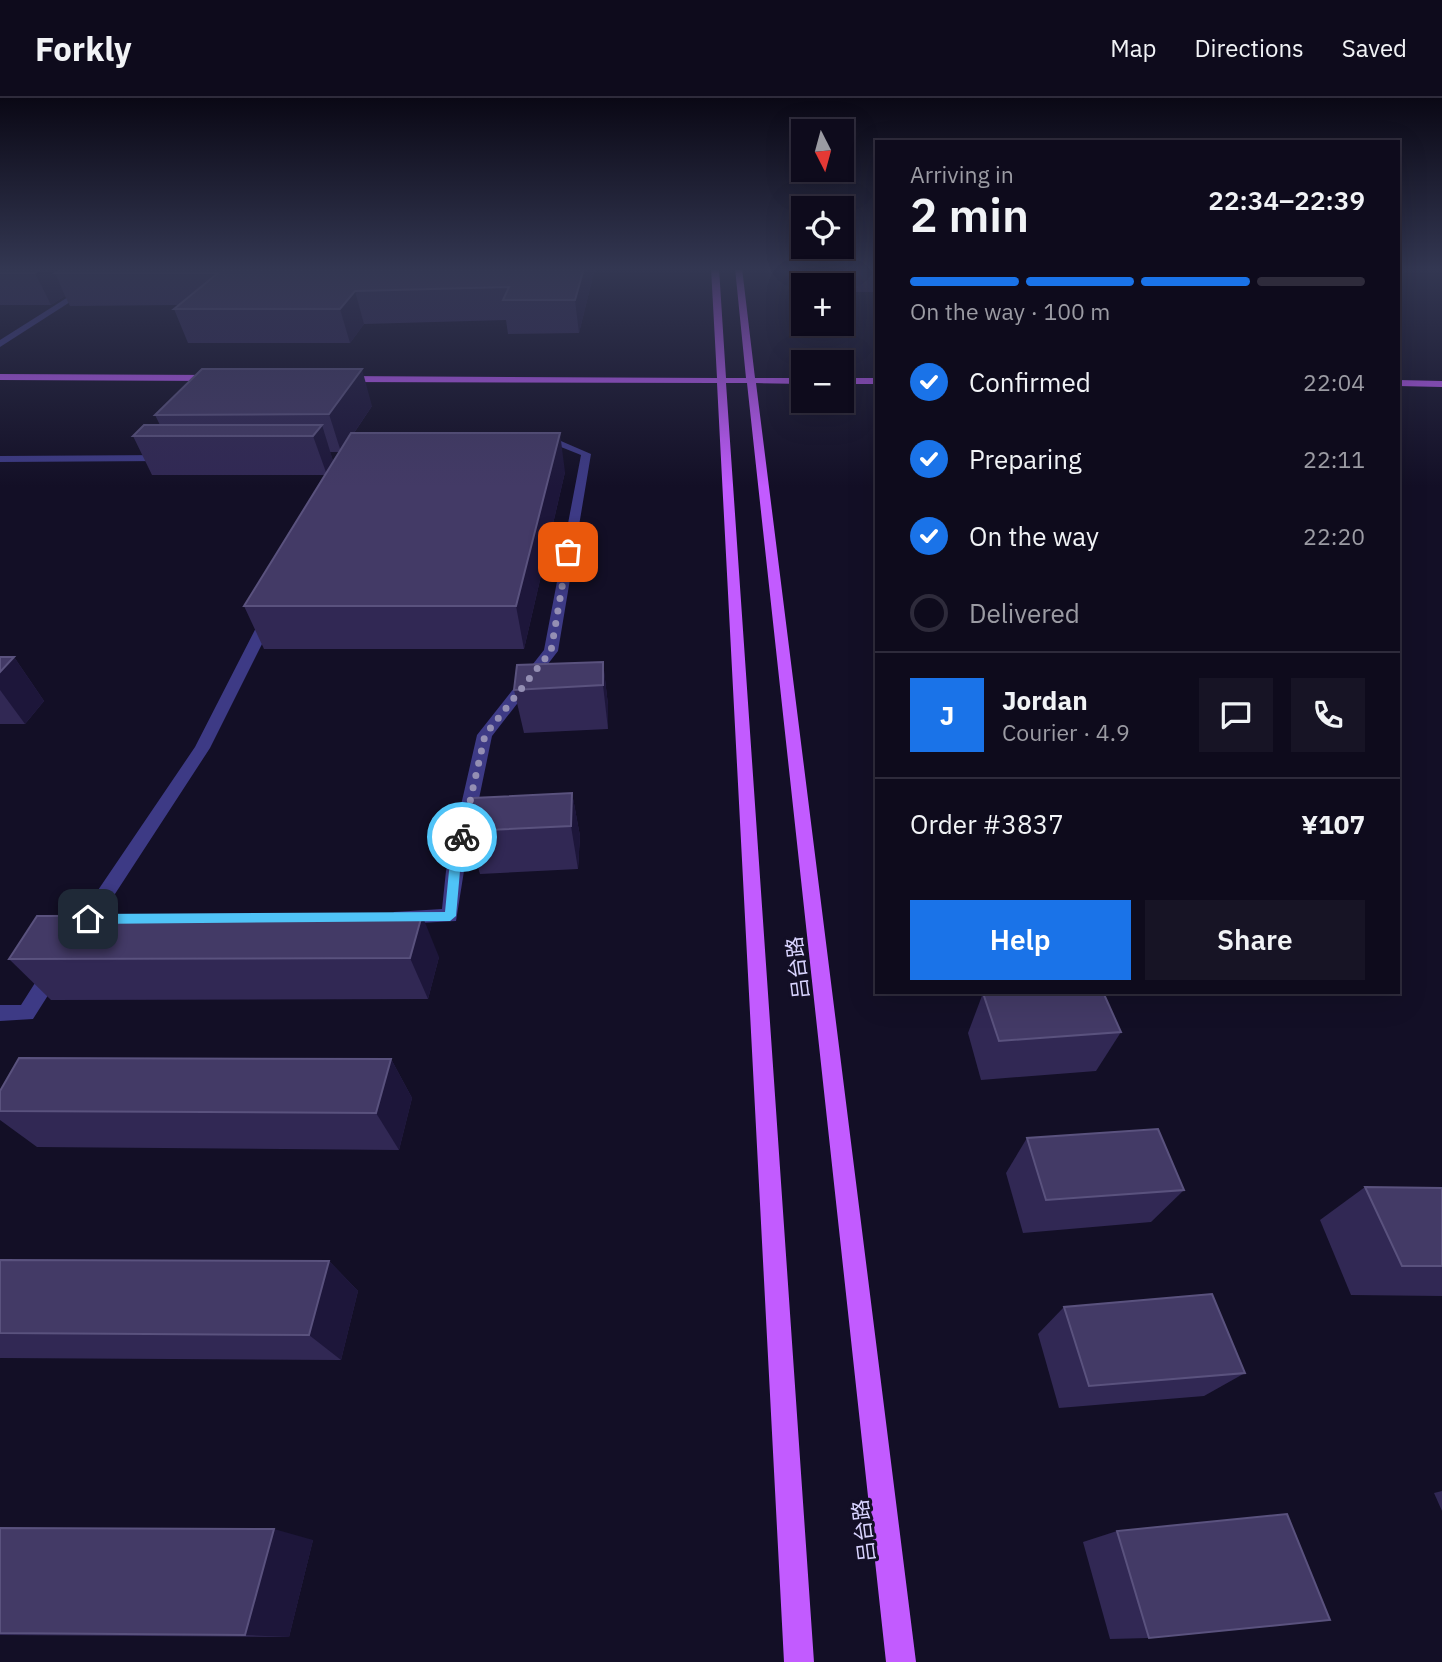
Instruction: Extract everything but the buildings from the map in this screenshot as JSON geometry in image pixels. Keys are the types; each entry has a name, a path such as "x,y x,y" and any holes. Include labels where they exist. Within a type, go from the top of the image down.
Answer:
{"main road":[{"name":"吕台路","path":"720,341 799,1662"},
{"name":"吕台路","path":"746,341 901,1662"},
{"path":"0,377 220,378"},
{"path":"332,379 791,381"},
{"path":"854,381 875,381"},
{"path":"1400,383 1442,384"}],"street":[{"path":"381,917 450,916 454,871 485,735 551,651 586,454 542,435 529,435"},
{"path":"0,459 177,458"},
{"path":"0,1013 26,1013 64,956 95,919 202,748 274,605"}],"way so far":[{"path":"462,837 485,735 551,651 568,552"}],"route":[{"path":"88,919 450,916 454,871 462,837"}]}
